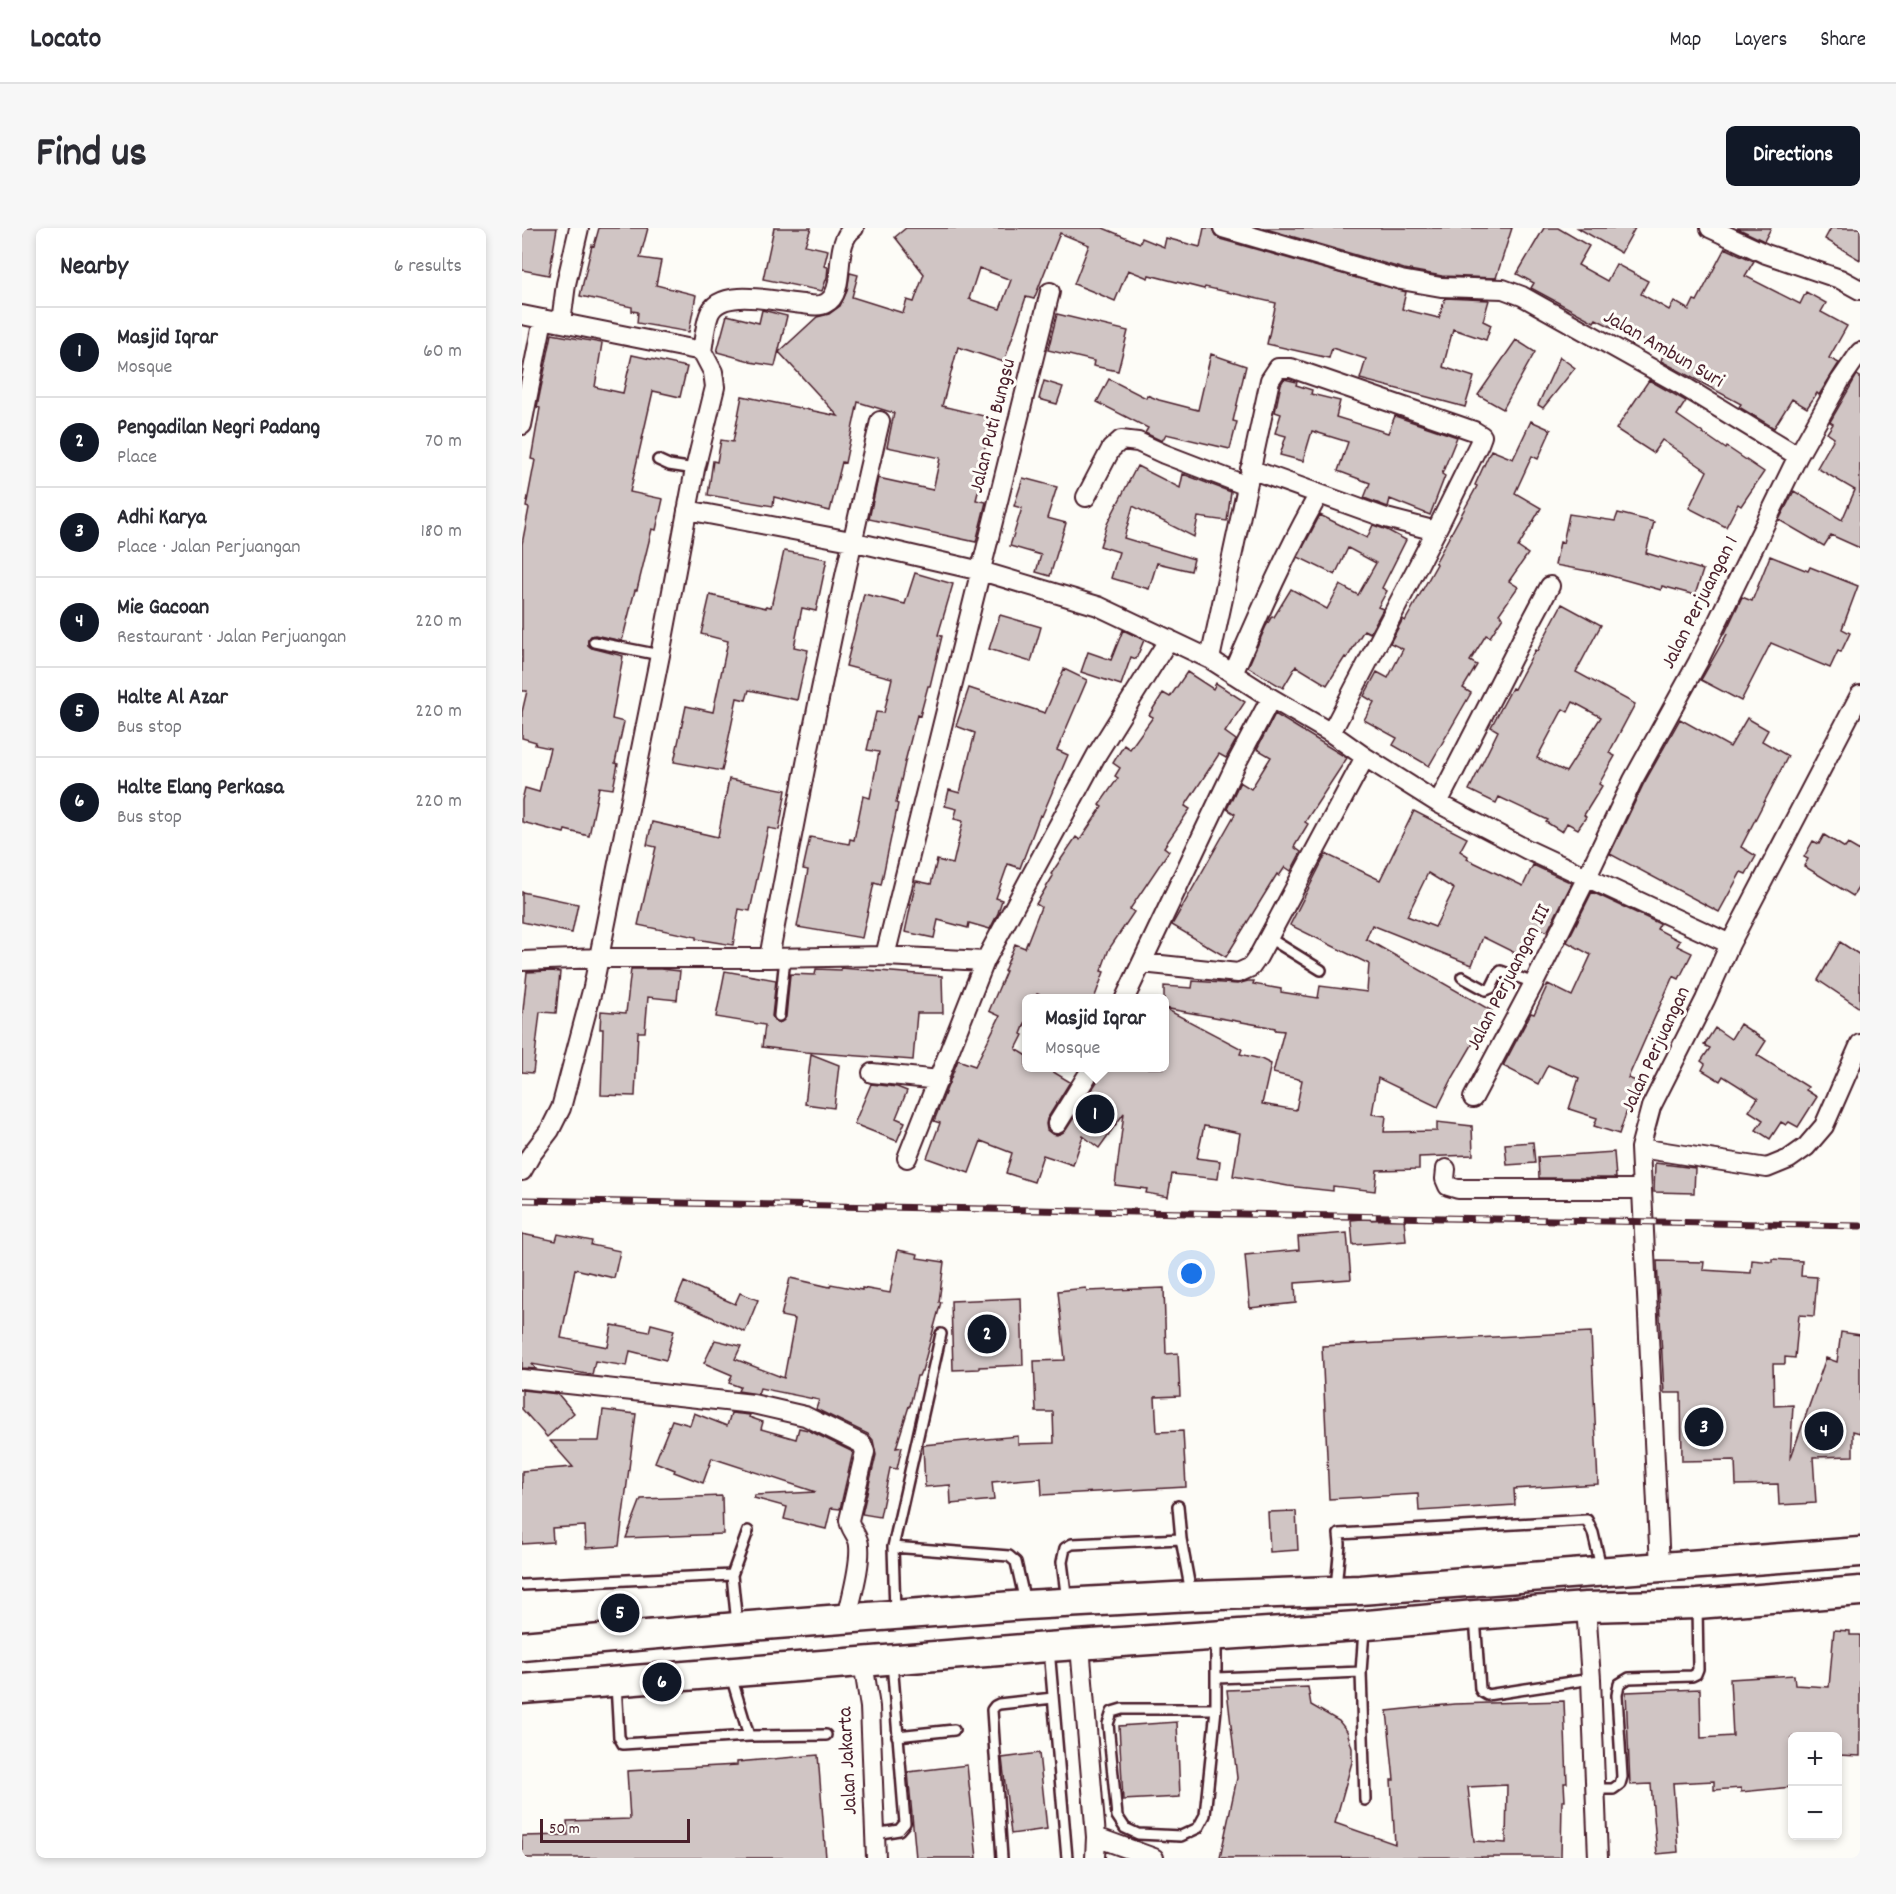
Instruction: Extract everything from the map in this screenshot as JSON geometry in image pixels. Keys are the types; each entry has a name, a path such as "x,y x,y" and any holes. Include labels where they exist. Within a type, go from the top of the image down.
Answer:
{"main road":[{"path":"522,1646 980,1608 1192,1596 1336,1591 1860,1552"},
{"path":"522,1689 1475,1615 1586,1607 1697,1604 1860,1591"},
{"path":"980,1608 984,1653"}],"street":[{"path":"522,425 552,320 566,284 579,228"},
{"path":"522,1171 526,1154 550,1130 561,1108 599,958 695,469 715,387 713,372 702,351 709,313 717,304 733,298 818,305 827,303 835,292 843,244 850,230 854,228"},
{"name":"Jalan Ambun Suri","path":"1223,228 1401,280 1441,287 1503,289 1522,296 1673,381 1798,456"},
{"path":"1710,228 1766,254 1840,279 1860,290"},
{"name":"Jalan Puti Bungsu","path":"885,956 1050,292"},
{"path":"522,315 702,351"},
{"name":"Jalan Perjuangan 1","path":"1587,878 1624,797 1698,662 1798,456 1840,381 1860,352"},
{"path":"1210,659 1270,380 1278,368 1291,368 1474,431 1482,436 1436,531 1331,733"},
{"path":"777,958 810,742 851,541 880,421"},
{"path":"1086,497 1111,449 1121,440 1138,442 1164,454 1318,494 1386,518 1436,531"},
{"path":"1233,674 1270,589 1318,494"},
{"path":"687,510 851,541 981,571 1098,606 1210,659 1331,733 1438,803 1526,849 1730,944"},
{"path":"1438,803 1550,586"},
{"path":"907,1158 985,961 1097,754 1168,639"},
{"name":"Jalan Perjuangan","path":"1660,1567 1640,1148 1651,1107 1705,1000 1730,944 1860,695"},
{"path":"1127,994 1236,764 1271,698"},
{"path":"1142,963 1238,973 1251,967 1269,938 1365,757"},
{"name":"Jalan Perjuangan III","path":"1473,1098 1587,878"},
{"path":"522,961 599,958 885,956 985,961"},
{"path":"1640,1148 1767,1168 1789,1159 1806,1147 1824,1126 1860,1044"},
{"path":"1057,1124 1090,1072"},
{"path":"872,1073 939,1080"},
{"path":"1446,1169 1448,1186 1458,1189 1642,1189"},
{"path":"522,1378 764,1406 806,1416 862,1444 866,1452 849,1520 849,1525 859,1541 859,1557 847,1618"},
{"path":"1586,1607 1598,1858"},
{"path":"1080,1646 1096,1837 1095,1858"},
{"name":"Jalan Jakarta","path":"863,1662 870,1707 876,1858"},
{"path":"1096,1837 1154,1858"}],"lane":[{"path":"658,460 669,465 695,469"},
{"path":"594,642 660,656"},
{"path":"1269,938 1321,970"},
{"path":"777,958 780,1017"},
{"path":"1462,977 1486,990 1491,988 1502,971 1534,983"},
{"path":"895,1615 893,1547 941,1334"},
{"path":"1178,1506 1181,1539 1192,1596"},
{"path":"1336,1591 1339,1534 1587,1520 1593,1533 1603,1572"},
{"path":"738,1627 732,1575 748,1531"},
{"path":"1067,1602 1062,1562 1065,1548 1072,1544 1181,1539"},
{"path":"893,1547 1010,1556 1016,1562 1026,1605"},
{"path":"522,1585 732,1575"},
{"path":"1595,1789 1613,1789 1620,1784 1622,1777 1617,1695 1619,1684 1629,1678 1696,1674 1698,1669 1697,1604"},
{"path":"1475,1615 1480,1689 1487,1695 1591,1679"},
{"path":"1364,1625 1361,1672 1365,1800"},
{"path":"1216,1636 1216,1709 1205,1815 1198,1828 1181,1836 1138,1834 1125,1828 1117,1816 1108,1724 1112,1712 1122,1709 1216,1709"},
{"path":"1048,1647 1067,1858"},
{"path":"875,1834 900,1830 905,1823 892,1659"},
{"path":"1217,1677 1361,1672"},
{"path":"730,1674 748,1736"},
{"path":"616,1682 620,1737 624,1744 748,1736 826,1735"},
{"path":"1002,1858 992,1710 999,1704 1053,1698"},
{"path":"897,1736 954,1730"}],"building":[{"path":"522,228 557,228 549,275 522,270"},
{"path":"599,228 648,228 640,258 661,261 656,285 696,295 689,332 637,323 638,312 632,311 632,307 580,296 592,245 594,246"},
{"path":"774,228 811,228 805,245 828,250 824,266 828,267 827,277 822,291 763,279"},
{"path":"906,228 1103,228 1140,243 1142,238 1164,247 1166,238 1200,247 1204,228 1212,228 1220,239 1406,292 1402,309 1439,318 1445,298 1489,300 1483,321 1491,325 1486,340 1453,329 1443,367 1474,377 1465,407 1360,379 1366,359 1332,348 1329,358 1267,344 1276,303 1205,287 1204,289 1149,275 1148,278 1128,270 1115,301 1074,284 1089,245 1060,233 1034,299 1026,297 1004,362 958,347 942,406 992,418 983,456 987,457 976,500 986,502 976,542 869,519 878,478 933,490 940,458 887,447 894,413 858,402 845,463 842,462 830,511 774,497 773,506 708,495 713,461 717,462 721,440 733,442 742,396 838,416 779,352 817,317 829,314 840,306 847,291 850,273 858,275 852,297 903,313 907,300 914,302 924,274 895,237","holes":["979,268 1011,280 1000,309 969,299"]},
{"path":"1263,228 1512,228 1496,278 1442,276 1404,269"},
{"path":"1544,228 1558,228 1589,246 1578,265 1607,281 1616,264 1648,281 1641,294 1669,310 1674,301 1689,310 1694,300 1697,301 1725,248 1754,261 1745,276 1800,304 1806,292 1826,303 1821,312 1847,326 1829,358 1839,363 1819,395 1817,393 1807,408 1792,399 1774,428 1739,407 1741,404 1661,361 1664,352 1623,329 1621,332 1596,319 1594,322 1531,288 1534,283 1517,274"},
{"path":"1578,228 1635,228 1621,253"},
{"path":"1737,228 1771,228 1764,241"},
{"path":"1831,228 1860,228 1860,260 1825,239"},
{"path":"762,310 787,316 775,366 750,362 717,352 727,315 759,323"},
{"path":"1057,314 1128,331 1118,371 1093,366 1094,361 1048,350"},
{"path":"552,334 602,343 595,387 623,393 632,355 687,367 680,397 653,391 630,492 663,499 656,530 652,529 622,641 595,635 588,640 588,645 592,648 623,656 612,719 624,722 615,763 618,764 613,789 599,787 589,836 565,830 564,833 522,822 522,800 525,788 539,792 550,748 535,745 536,742 522,738 522,712 527,691 522,691 522,544 535,460 531,459 540,408 537,407"},
{"path":"1516,340 1535,352 1503,409 1478,395"},
{"path":"1211,354 1246,366 1233,421 1237,422 1230,449 1166,434 1162,441 1145,433 1148,428 1097,402 1109,379 1146,398 1147,395 1198,410"},
{"path":"1560,357 1575,368 1543,408 1538,405"},
{"path":"1857,375 1860,377 1860,548 1831,535 1824,546 1779,520 1794,491 1842,520 1855,490 1817,468 1834,438 1827,433 1833,424 1830,422"},
{"path":"1284,379 1297,382 1296,385 1312,390 1311,394 1340,401 1336,417 1388,433 1395,416 1457,437 1442,474 1445,476 1430,515 1390,499 1388,507 1364,498 1370,483 1338,471 1348,442 1312,431 1303,461 1280,455 1286,436 1275,433 1281,414 1275,412"},
{"path":"1649,380 1686,401 1677,415 1764,472 1741,506 1738,504 1726,527 1689,508 1707,471 1662,440 1653,453 1616,429"},
{"path":"1044,381 1063,387 1057,404 1039,399"},
{"path":"1531,421 1551,430 1538,459 1532,456 1515,493 1541,508 1518,547 1528,554 1509,581 1518,587 1499,614 1503,617 1490,637 1486,635 1470,661 1477,665 1463,688 1471,693 1429,766 1393,745 1397,738 1364,720 1374,702 1364,696 1377,672 1388,678 1403,649 1390,643 1437,564 1435,563 1477,486 1475,485 1491,450 1513,459"},
{"path":"1137,466 1180,488 1183,474 1231,492 1227,521 1198,517 1194,537 1133,506 1124,538 1194,559 1191,571 1157,563 1149,589 1111,578 1119,552 1100,546 1107,524"},
{"path":"1023,478 1057,487 1047,518 1066,523 1050,576 1036,572 1041,555 1010,546 1022,508 1014,506"},
{"path":"1618,513 1654,522 1646,553 1703,570 1695,595 1662,586 1661,590 1604,574 1555,565 1560,542 1563,543 1569,514 1615,521"},
{"path":"1320,515 1367,538 1373,525 1406,540 1382,588 1387,591 1378,607 1383,609 1370,633 1364,630 1327,685 1296,666 1283,688 1248,667 1266,626 1291,589 1327,609 1340,585 1358,595 1376,563 1348,548 1335,575 1298,557"},
{"path":"784,551 827,559 816,611 802,608 794,647 808,650 797,700 749,690 746,700 737,698 722,771 674,762 686,706 713,712 728,641 701,634 710,595 766,608 766,606 771,607"},
{"path":"1770,556 1808,571 1810,567 1858,586 1842,629 1850,633 1830,668 1771,643 1741,701 1701,680 1727,634 1725,633 1742,597 1752,601"},
{"path":"915,573 953,584 938,635 942,636 930,686 928,686 920,716 917,715 906,758 881,885 874,883 862,938 797,927 808,870 803,869 810,837 849,844 850,839 854,840 863,796 870,798 879,752 867,750 876,712 884,713 892,678 846,666 864,594 905,604"},
{"path":"1562,604 1601,625 1576,672 1635,704 1609,753 1615,756 1599,784 1602,786 1584,815 1586,817 1578,829 1567,823 1562,832 1546,822 1548,820 1499,797 1496,803 1469,790 1498,731 1491,727 1535,650 1537,651","holes":["1573,702 1601,717 1566,772 1537,758 1563,709 1568,712"]},
{"path":"1000,615 1041,627 1031,662 989,649"},
{"path":"1123,630 1144,640 1136,659 1131,657 1121,685 1081,672 1088,652 1111,660"},
{"path":"1064,669 1087,680 1057,750 1068,755 1042,816 1040,815 1020,868 1008,864 996,898 1002,900 990,929 969,923 968,928 938,920 934,938 905,932 916,881 931,884 937,860 953,864 963,821 954,819 957,809 945,806 949,790 960,793 975,733 956,726 969,688 1045,713"},
{"path":"1187,672 1213,689 1216,683 1245,702 1225,732 1236,740 1226,758 1219,754 1185,806 1190,809 1164,847 1169,851 1130,909 1134,912 1109,949 1096,994 1022,994 1022,1037 1016,1049 1022,1053 1022,1072 1054,1072 1070,1082 1047,1119 1047,1130 1057,1135 1066,1130 1102,1072 1169,1072 1169,1011 1242,1049 1240,1054 1271,1064 1262,1104 1296,1110 1302,1080 1273,1073 1284,1031 1169,1009 1169,994 1164,994 1164,986 1192,988 1193,981 1237,984 1254,981 1253,984 1281,989 1281,992 1318,998 1320,986 1367,992 1369,964 1290,925 1326,854 1380,880 1414,811 1467,838 1460,851 1468,856 1467,859 1523,886 1533,865 1572,883 1547,932 1540,928 1523,957 1483,937 1472,965 1372,925 1366,939 1492,1011 1438,1107 1378,1078 1372,1114 1386,1116 1384,1132 1437,1131 1437,1122 1472,1126 1473,1155 1419,1157 1419,1169 1377,1170 1375,1191 1333,1186 1333,1191 1233,1176 1240,1133 1204,1126 1197,1158 1220,1161 1218,1179 1172,1174 1168,1197 1146,1193 1147,1189 1115,1185 1124,1113 1099,1148 1083,1136 1073,1165 1043,1155 1034,1182 1006,1173 1012,1153 981,1141 969,1173 927,1158 940,1123 934,1121 958,1060 975,1066 1000,1016 989,1011 1015,944 1025,948 1041,907 1036,904 1053,876 1051,874 1076,837 1080,840 1102,807 1099,805 1118,778 1115,776 1120,768 1113,763 1124,745 1130,749 1153,717 1149,715 1163,693 1170,697","holes":["1428,873 1454,889 1435,927 1407,916"]},
{"path":"1275,714 1347,758 1305,822 1308,824 1294,847 1301,852 1291,871 1285,867 1279,876 1277,874 1226,957 1172,925 1235,814 1227,809 1240,782 1251,789 1271,757 1257,749"},
{"path":"1747,718 1768,730 1762,741 1788,756 1741,847 1756,856 1746,874 1741,872 1719,912 1610,854 1643,785 1680,719 1730,747"},
{"path":"729,779 786,790 779,830 768,828 750,911 739,909 733,945 638,925 656,847 647,845 652,822 718,837"},
{"path":"1824,835 1845,848 1848,844 1860,851 1860,885 1853,896 1804,866 1808,859 1804,857 1813,841 1819,844"},
{"path":"522,892 578,904 572,933 522,922"},
{"path":"1592,892 1660,924 1657,929 1680,941 1677,946 1692,953 1679,979 1673,976 1628,1078 1636,1081 1627,1101 1630,1102 1619,1134 1594,1126 1597,1118 1569,1109 1579,1078 1548,1065 1538,1084 1503,1066 1531,1013 1534,1014 1548,984 1572,996 1591,955 1567,942"},
{"path":"1840,942 1860,955 1860,1008 1818,980"},
{"path":"841,968 942,976 943,1013 917,1013 913,1060 762,1047 765,1025 716,1017 725,971 776,980 772,1016 779,1023 786,1017 790,974 815,975 816,969 841,970"},
{"path":"631,969 680,971 677,1000 648,997 645,1032 638,1032 635,1096 601,1095 603,1029 600,1029 601,1011 626,1013"},
{"path":"527,972 560,972 556,1013 540,1012 533,1073 522,1072 522,1020"},
{"path":"1740,1024 1766,1041 1757,1055 1808,1087 1806,1090 1817,1097 1798,1127 1789,1122 1786,1125 1781,1122 1770,1139 1756,1130 1763,1120 1749,1111 1758,1098 1723,1076 1720,1081 1702,1070 1705,1064 1701,1061 1710,1048 1704,1045 1715,1028 1731,1039"},
{"path":"811,1054 839,1065 834,1108 805,1104"},
{"path":"871,1084 897,1087 907,1091 896,1118 905,1122 897,1141 854,1124"},
{"path":"1533,1142 1535,1163 1507,1165 1505,1144"},
{"path":"1614,1152 1616,1178 1539,1178 1538,1157"},
{"path":"1655,1163 1695,1168 1694,1193 1654,1192"},
{"path":"1372,1218 1371,1220 1404,1218 1406,1241 1353,1245 1351,1220"},
{"path":"1347,1233 1351,1279 1295,1283 1296,1303 1250,1308 1245,1255 1299,1250 1298,1237"},
{"path":"522,1234 556,1241 558,1234 592,1241 591,1245 620,1251 614,1278 575,1269 561,1338 608,1347 612,1325 649,1332 651,1324 674,1330 666,1360 630,1351 627,1366 595,1361 592,1375 532,1364 536,1369 522,1368"},
{"path":"898,1250 918,1254 917,1258 944,1262 939,1302 941,1302 922,1371 917,1376 896,1448 902,1447 897,1469 890,1468 880,1517 862,1514 876,1455 873,1440 868,1434 816,1409 819,1400 760,1388 758,1394 738,1391 740,1387 729,1383 732,1375 704,1363 715,1340 741,1346 735,1359 784,1378 795,1319 781,1316 790,1278 830,1287 831,1284 890,1293"},
{"path":"1772,1259 1802,1261 1801,1276 1817,1277 1814,1316 1799,1315 1795,1358 1785,1357 1785,1364 1773,1364 1774,1406 1793,1405 1790,1460 1826,1358 1837,1362 1841,1332 1860,1335 1860,1433 1853,1431 1853,1456 1813,1457 1816,1503 1779,1505 1778,1484 1736,1485 1735,1460 1682,1461 1681,1393 1664,1393 1657,1261 1704,1262 1703,1270 1751,1273 1752,1260 1772,1262"},
{"path":"684,1282 735,1304 740,1293 758,1300 745,1332 676,1301"},
{"path":"1086,1288 1087,1291 1164,1288 1166,1354 1178,1353 1180,1396 1155,1397 1157,1432 1183,1431 1186,1487 1042,1495 1041,1478 992,1482 994,1500 951,1504 950,1485 925,1487 923,1445 1018,1436 1018,1444 1054,1443 1053,1412 1036,1412 1034,1361 1065,1360 1058,1291"},
{"path":"1021,1298 1023,1365 953,1370 951,1301"},
{"path":"1591,1332 1598,1484 1514,1489 1515,1505 1419,1511 1418,1494 1329,1499 1322,1346"},
{"path":"522,1390 558,1394 574,1413 547,1437 522,1409"},
{"path":"603,1410 636,1414 619,1546 586,1548 585,1526 552,1528 553,1542 522,1544 522,1471 573,1467 550,1441 599,1441"},
{"path":"694,1413 727,1426 731,1413 750,1415 749,1417 763,1422 761,1429 796,1439 799,1428 808,1430 853,1452 840,1509 831,1508 826,1529 784,1519 787,1507 754,1498 755,1495 816,1492 712,1458 703,1483 655,1462 672,1420 690,1425"},
{"path":"722,1496 723,1534 626,1538 641,1499"},
{"path":"1296,1511 1298,1550 1270,1552 1268,1512"},
{"path":"1834,1630 1850,1631 1850,1635 1860,1635 1860,1756 1842,1755 1842,1732 1788,1732 1788,1787 1741,1792 1741,1788 1714,1790 1714,1781 1673,1783 1678,1852 1657,1854 1651,1784 1630,1785 1626,1692 1700,1689 1701,1738 1733,1736 1730,1679 1794,1675 1795,1685 1829,1687"},
{"path":"1308,1687 1311,1705 1339,1721 1347,1731 1352,1748 1352,1762 1335,1823 1395,1844 1391,1780 1394,1780 1387,1711 1454,1704 1564,1701 1567,1783 1564,1783 1565,1801 1562,1801 1561,1857 1220,1858 1237,1778 1227,1690","holes":["1507,1785 1506,1843 1474,1841 1468,1787"]},
{"path":"1177,1722 1180,1797 1123,1800 1119,1726"},
{"path":"1039,1753 1047,1829 1011,1834 1002,1758"},
{"path":"818,1755 826,1858 522,1858 522,1836 568,1835 567,1821 630,1819 627,1771 737,1765 737,1762"},
{"path":"967,1765 977,1858 916,1858 908,1772"}],"railway":[{"path":"522,1200 1860,1226"}],"place":[{"name":"Masjid Iqrar","path":"1095,1114"},
{"name":"Pengadilan Negri Padang","path":"987,1334"},
{"name":"Adhi Karya","path":"1704,1427"},
{"name":"Mie Gacoan","path":"1824,1431"},
{"name":"Halte Al Azar","path":"620,1613"},
{"name":"Halte Elang Perkasa","path":"662,1682"}]}
